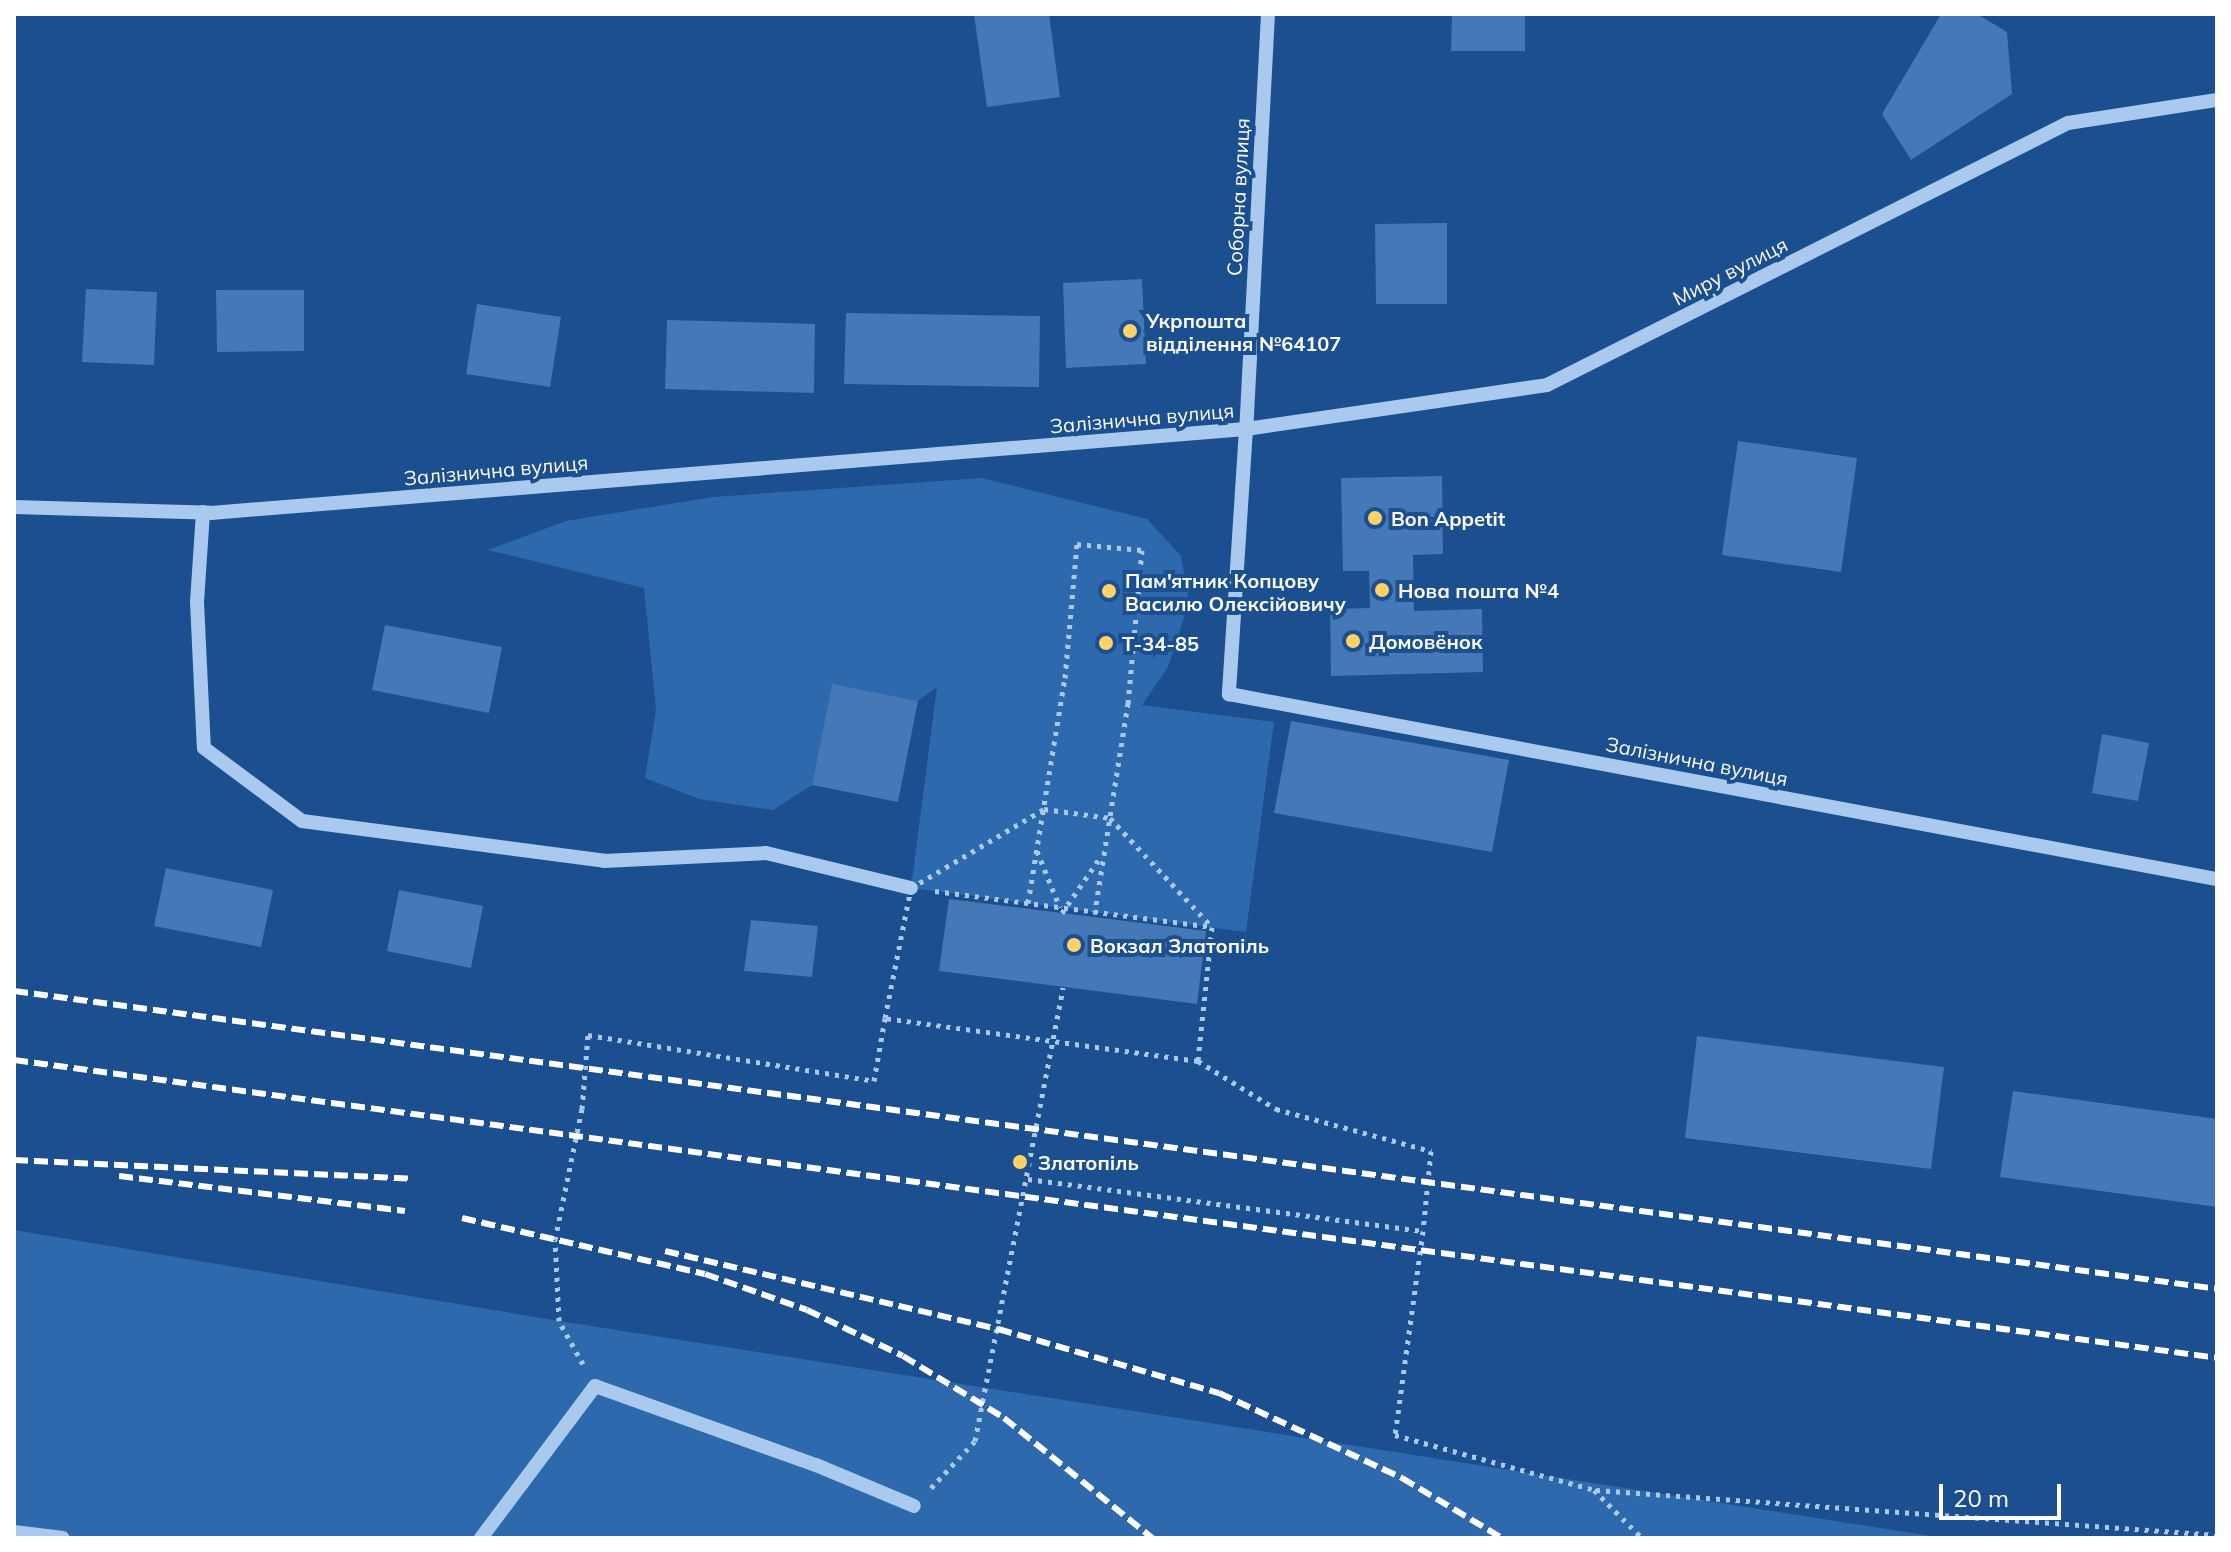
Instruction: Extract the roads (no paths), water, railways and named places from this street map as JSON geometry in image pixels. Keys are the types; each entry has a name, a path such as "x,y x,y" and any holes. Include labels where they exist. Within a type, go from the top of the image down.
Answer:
{"street":[{"name":"Соборна вулиця","path":"1246,429 1268,14"},
{"name":"Миру вулиця","path":"1246,429 1547,385 2068,123 2217,100"},
{"name":"Залізнична вулиця","path":"14,507 203,512 1246,429 1229,694 2217,879"},
{"path":"203,512 197,602 204,748 302,821 604,861 766,853 911,888"},
{"path":"481,1538 595,1386 816,1465 914,1506"},
{"path":"14,1532 63,1538"}],"railway":[{"path":"14,991 2217,1289"},
{"path":"14,1060 2217,1358"},
{"path":"14,1160 413,1179"},
{"path":"119,1176 405,1211"},
{"path":"462,1218 705,1274 807,1310 903,1356 1004,1418 1152,1538"},
{"path":"665,1251 998,1329 1219,1393 1402,1478 1502,1538"}],"place":[{"name":"Укрпошта відділення №64107","path":"1130,331"},
{"name":"Bon Appetit","path":"1375,518"},
{"name":"Нова пошта №4","path":"1382,590"},
{"name":"Пам'ятник Копцову Василю Олексійовичу","path":"1109,591"},
{"name":"Домовёнок","path":"1353,641"},
{"name":"Т-34-85","path":"1106,643"},
{"name":"Вокзал Златопіль","path":"1074,945"},
{"name":"Златопіль","path":"1020,1162"}]}
